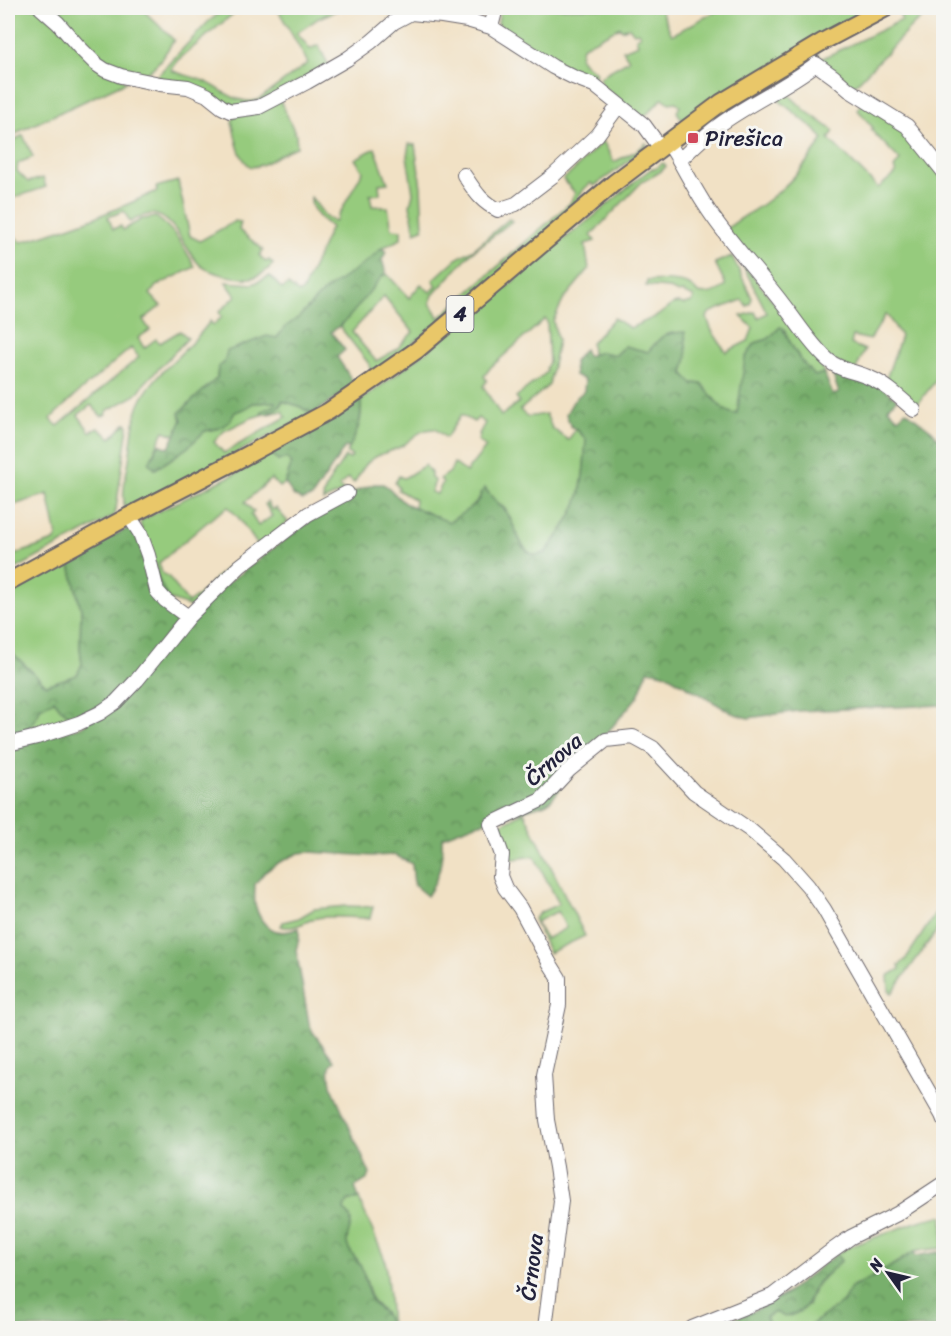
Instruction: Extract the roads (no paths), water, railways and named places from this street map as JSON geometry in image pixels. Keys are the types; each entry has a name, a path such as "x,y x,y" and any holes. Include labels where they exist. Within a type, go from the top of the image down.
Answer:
{"main road":[{"name":"4","path":"8,582 329,411 417,350 614,183 722,102 822,42 886,8"}],"street":[{"path":"41,8 96,64 105,70 121,76 160,84 188,87 207,95 230,111 259,107 347,59 394,22 411,13 467,20 491,27 553,67 594,85 644,124 680,160 705,206 818,351 843,370 867,376 884,385 914,410"},
{"path":"491,27 496,8"},
{"path":"680,160 718,126 796,79 816,64 849,90 907,126 944,172"},
{"path":"464,175 485,204 498,210 516,204 554,176 597,135 619,105"},
{"path":"8,744 79,723 116,702 137,680 188,616 240,566 308,514 346,493"},
{"path":"129,516 140,533 157,591 165,600 188,616"},
{"name":"Črnova","path":"545,1329 561,1201 547,1120 544,1075 559,1005 560,978 543,953 520,908 505,888 500,876 502,855 491,824 541,800 569,770 606,740 633,737 653,748 694,792 750,830 784,859 808,886 824,909 944,1120"},
{"path":"692,1329 772,1296 851,1237 897,1214 944,1183"}],"place":[{"name":"Pirešica","path":"693,138"}]}
